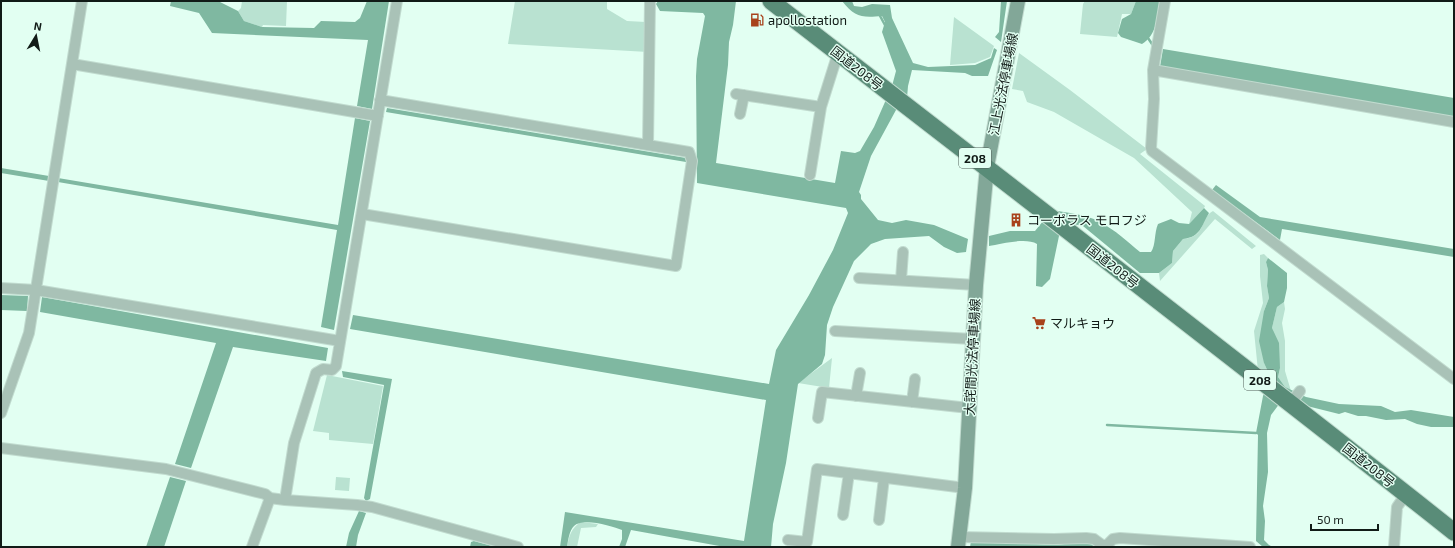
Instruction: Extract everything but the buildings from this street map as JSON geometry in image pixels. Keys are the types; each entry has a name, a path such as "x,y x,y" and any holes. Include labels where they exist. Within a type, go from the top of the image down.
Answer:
{"highway":[{"name":"国道208号","path":"772,1 1066,229 1295,398 1406,494 1454,532"}],"main road":[{"name":"江上光法停車場線","path":"987,167 1018,1"},
{"name":"大詫間光法停車場線","path":"958,542 965,488 972,339 987,167"}],"street":[{"path":"1,413 29,333 82,1"},
{"path":"285,500 294,443 316,373 323,369 334,369 336,366 398,1"},
{"path":"648,145 650,1"},
{"path":"1165,1 1153,70 1154,99 1152,151 1454,379"},
{"path":"810,175 821,107 838,53"},
{"path":"72,64 378,116"},
{"path":"1153,70 1454,122"},
{"path":"740,114 740,94 821,107"},
{"path":"362,214 676,266 692,161 689,152 380,100"},
{"path":"901,280 902,252"},
{"path":"859,278 976,285"},
{"path":"1,288 36,290 340,341"},
{"path":"835,331 972,339"},
{"path":"856,396 860,372"},
{"path":"912,402 914,379"},
{"path":"818,418 822,392 969,408"},
{"path":"1,448 166,469 266,494 270,498 349,504 372,508 518,547"},
{"path":"788,540 807,542 816,469 965,488"},
{"path":"843,514 849,473"},
{"path":"879,520 884,478"},
{"path":"1394,547 1397,507 1406,494"},
{"path":"252,547 270,498"},
{"path":"958,542 1086,538 1094,539 1105,547 1113,539 1120,538 1250,547"}],"shaded area":[{"path":"171,1 218,1 238,11 244,21 262,27 314,28 321,21 355,22 360,18 367,1 389,1 372,109 357,106 368,40 212,33 199,13 170,6"},
{"path":"242,1 287,1 286,26 263,25 262,27 244,21 238,11 241,8"},
{"path":"515,1 607,1 607,9 627,21 646,22 648,52 508,44"},
{"path":"658,1 736,1 729,42 728,65 716,163 835,183 841,151 855,153 860,151 874,127 892,86 896,71 882,32 885,22 882,16 869,17 859,15 851,10 842,1 852,1 854,6 862,7 872,4 890,5 892,18 913,63 928,67 975,65 991,58 994,48 997,50 988,76 972,76 965,73 912,70 907,98 896,110 871,156 859,192 861,199 878,220 892,223 906,220 934,225 968,239 966,252 957,253 944,247 929,236 885,239 871,244 854,261 833,307 827,325 825,355 822,364 798,384 786,463 773,524 771,547 725,547 631,530 625,547 619,547 622,539 622,530 612,526 584,522 578,523 572,528 567,547 560,547 565,512 744,541 766,400 350,329 353,315 769,384 776,350 809,295 833,250 848,213 846,208 697,183 696,76 697,59 705,16 703,13 660,11 656,4"},
{"path":"1001,1 1007,1 1001,42 995,37 999,32"},
{"path":"1085,1 1136,1 1131,14 1122,14 1117,37 1080,34 1083,4"},
{"path":"1136,1 1160,1 1156,25 1151,36 1142,44 1121,37 1118,33 1122,19 1131,14"},
{"path":"954,17 994,46 990,57 975,63 950,65"},
{"path":"1163,49 1454,98 1454,117 1160,67"},
{"path":"1019,53 1147,149 1140,154 1205,206 1204,208 1189,224 1192,212 1134,158 1054,112 1027,102 1023,91 1012,89"},
{"path":"387,108 686,158 686,162 386,112"},
{"path":"355,118 370,121 334,330 321,327 337,230 58,182 58,178 338,225"},
{"path":"1,168 49,176 49,181 1,173"},
{"path":"1216,185 1260,217 1454,249 1454,257 1282,229 1280,240 1212,190"},
{"path":"1204,208 1209,213 1200,230 1194,236 1183,239 1173,251 1172,263 1159,273 1140,273 1083,226 1068,223 1059,236 1050,279 1042,287 1036,286 1037,244 1027,241 1020,241 989,246 989,236 1010,231 1035,231 1052,210 1083,215 1095,219 1116,232 1140,252 1151,252 1154,246 1158,224 1171,219 1179,223 1189,224"},
{"path":"1213,211 1256,246 1252,249 1215,219 1160,281 1159,273 1172,263 1173,251 1183,239 1191,238 1196,235 1206,218"},
{"path":"1264,254 1268,258 1266,262 1268,270 1267,286 1269,298 1264,311 1264,363 1270,376 1270,380 1258,371 1254,331 1263,303 1260,276 1260,255"},
{"path":"1268,258 1287,273 1287,288 1284,302 1277,307 1272,328 1279,343 1280,368 1278,377 1285,387 1306,397 1339,404 1381,406 1395,412 1411,410 1454,417 1454,427 1431,427 1417,424 1405,419 1386,420 1358,416 1345,412 1339,414 1307,406 1286,395 1271,415 1267,433 1268,472 1263,506 1265,521 1264,540 1273,547 1263,547 1256,541 1258,435 1256,433 1263,396 1270,376 1264,363 1259,341 1264,311 1269,298 1267,286 1268,270 1266,262"},
{"path":"1,295 28,296 27,311 1,310"},
{"path":"42,297 328,348 326,361 233,347 191,468 175,464 216,343 40,312"},
{"path":"1284,302 1285,309 1282,323 1285,341 1285,371 1291,391 1285,387 1278,377 1280,368 1272,328 1277,307"},
{"path":"832,358 829,388 798,383"},
{"path":"342,371 392,379 370,499 366,501 364,498 384,385 343,377"},
{"path":"327,375 383,386 373,444 329,440 329,433 313,431"},
{"path":"170,477 186,481 164,547 146,547"},
{"path":"336,477 350,478 349,491 335,490"},
{"path":"359,511 366,513 358,535 356,547 346,547 349,533"},
{"path":"581,522 598,524 596,527 581,528 577,547 567,547 571,533"},
{"path":"474,541 496,547 470,547 471,542"},
{"path":"971,541 1056,545 1081,542 1091,544 1095,547 970,547"}],"waterway":[{"path":"879,14 886,27"},
{"path":"1148,38 1154,47"},
{"path":"1107,425 1256,433"}],"place":[{"name":"apollostation","path":"757,20"},
{"name":"コーポラス モロフジ","path":"1016,220"},
{"name":"マルキョウ","path":"1039,323"}]}
